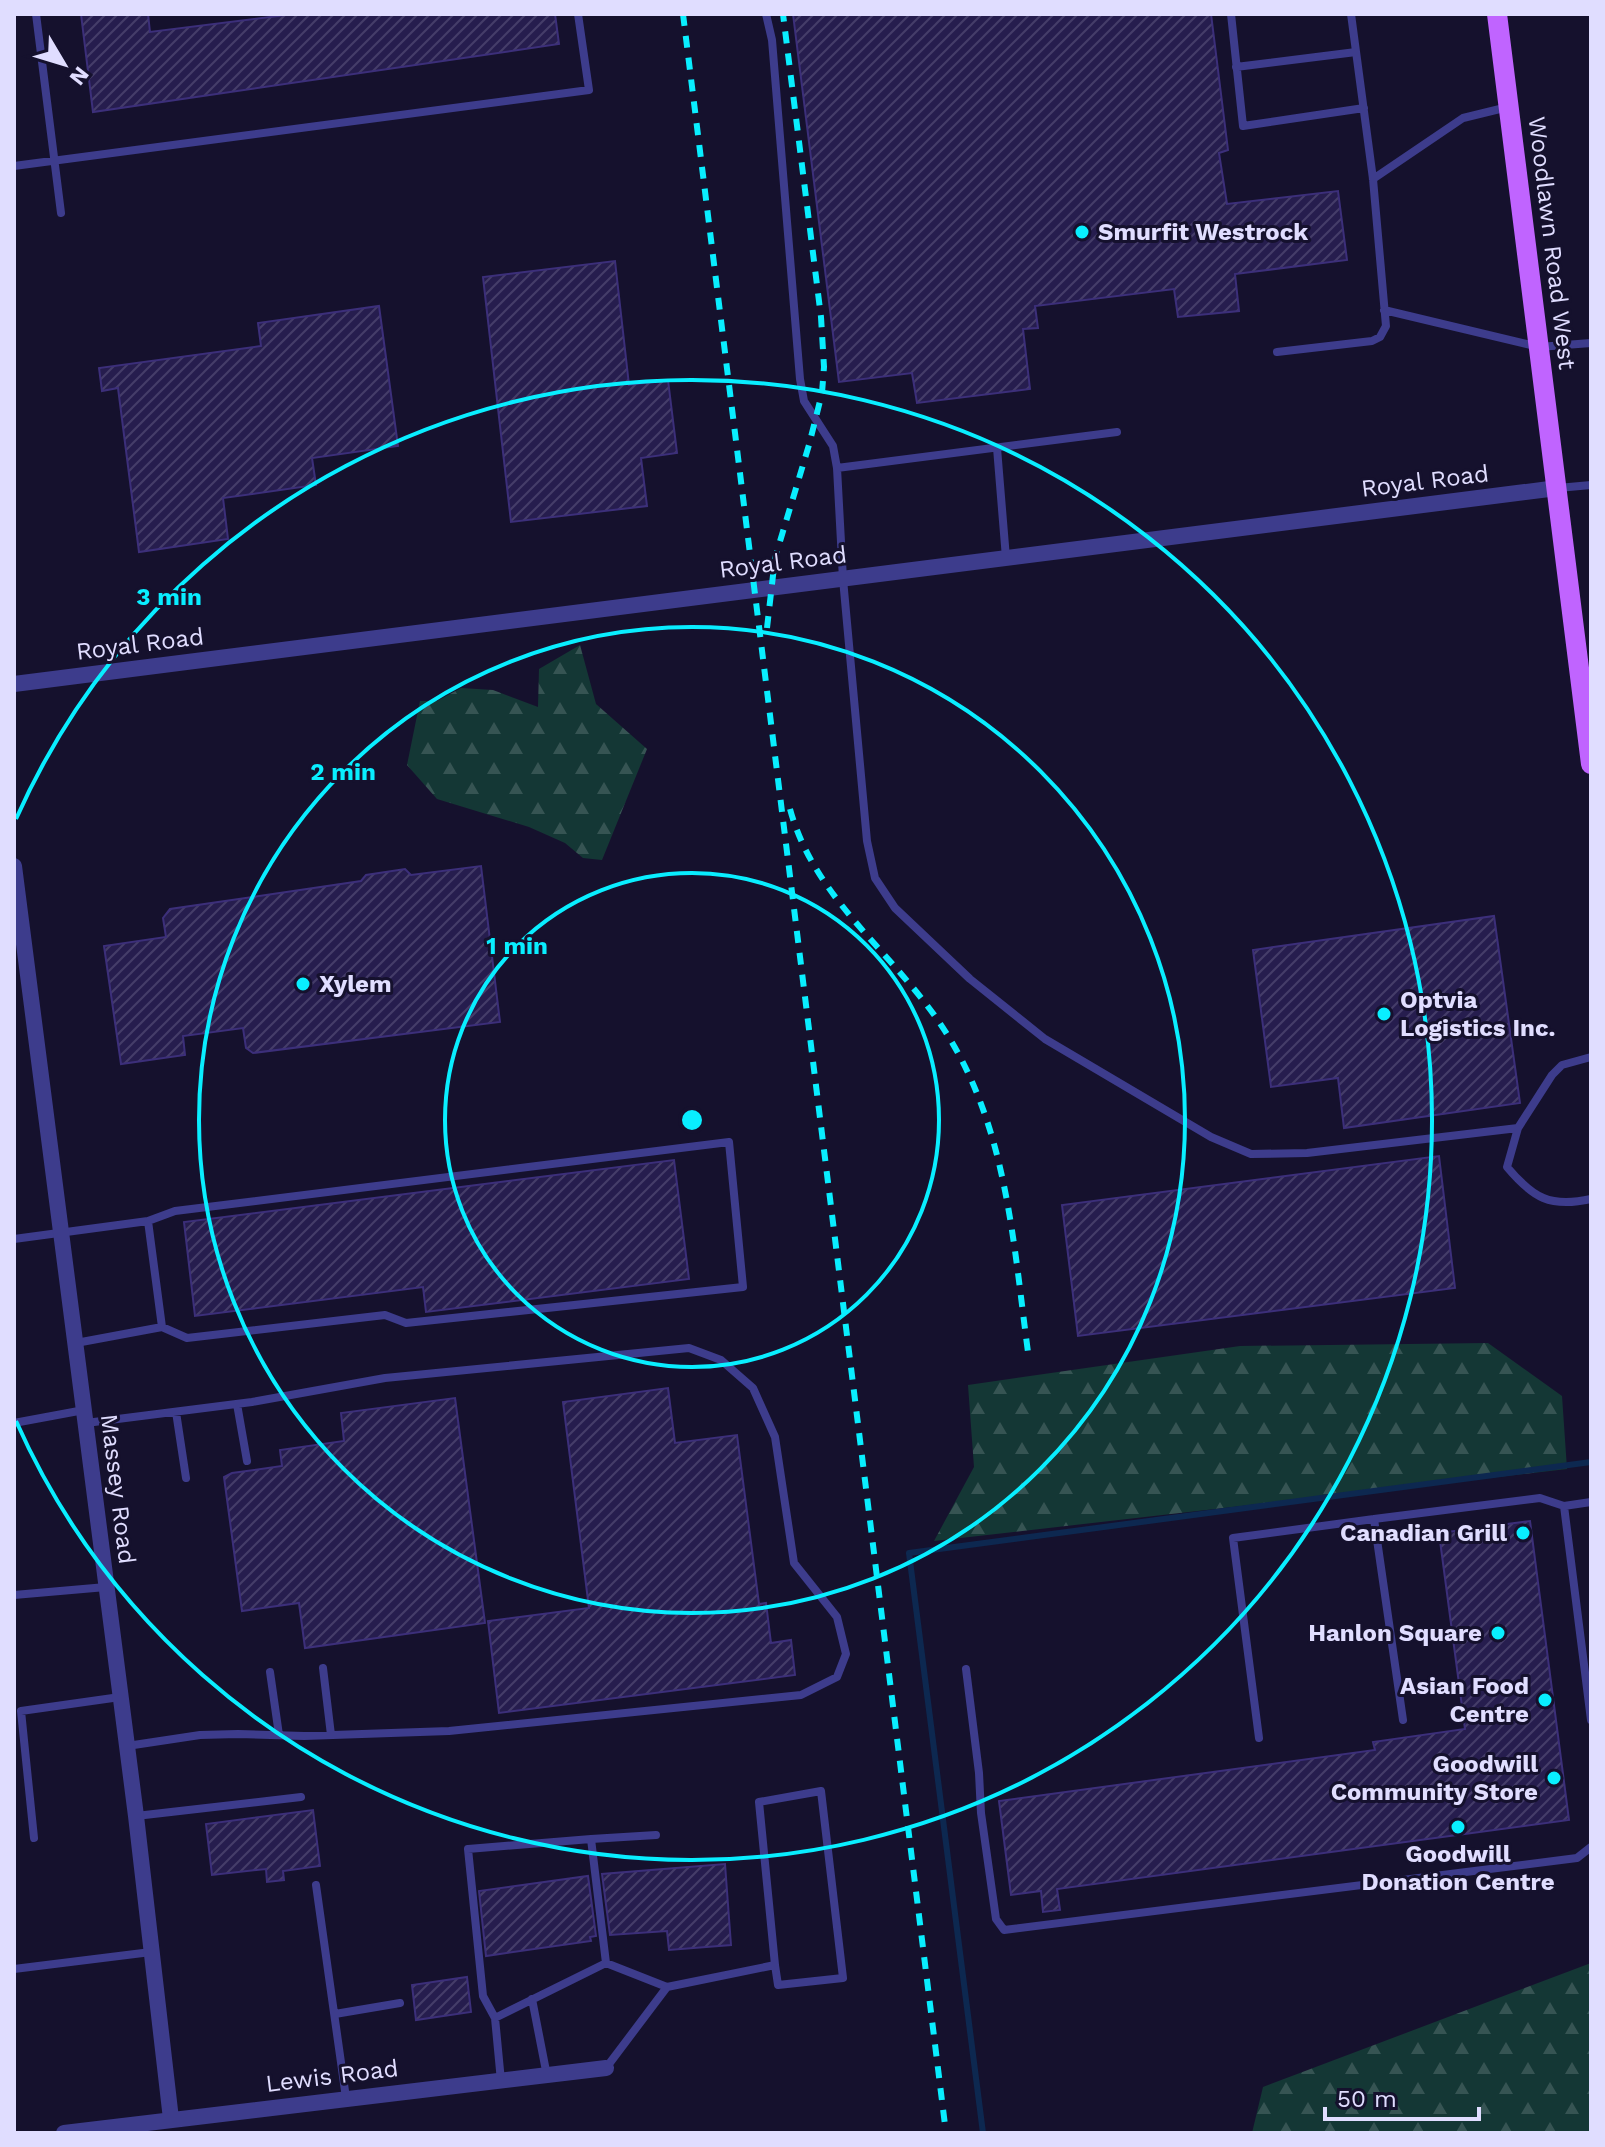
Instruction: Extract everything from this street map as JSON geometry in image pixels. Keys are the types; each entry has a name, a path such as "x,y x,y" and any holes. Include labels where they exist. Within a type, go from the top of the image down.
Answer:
{"main road":[{"name":"Woodlawn Road West","path":"1497,14 1591,764"}],"street":[{"name":"Royal Road","path":"14,684 1557,488"},
{"name":"Massey Road","path":"14,872 136,1816 171,2119"},
{"name":"Lewis Road","path":"64,2133 606,2068"}],"lane":[{"path":"36,14 61,213"},
{"path":"14,166 589,90 578,14"},
{"path":"766,14 772,40 800,379 804,401 833,446 837,468 843,579 867,841 875,878 895,908 970,979 1045,1039 1211,1137 1251,1154 1307,1153 1518,1128"},
{"path":"1231,14 1243,126 1364,108"},
{"path":"1277,352 1372,341 1380,337 1386,326 1373,179 1351,14"},
{"path":"1236,67 1356,52"},
{"path":"1373,179 1463,118 1509,107"},
{"path":"1384,310 1539,347 1591,343"},
{"path":"837,468 1117,432"},
{"path":"997,448 1006,558"},
{"path":"1557,488 1591,485"},
{"path":"1591,1057 1562,1065 1552,1075 1518,1128 1507,1167 1526,1190 1554,1204 1591,1199"},
{"path":"14,1239 148,1221 175,1211 729,1142 743,1287 406,1323 385,1315 187,1338 162,1327 76,1343"},
{"path":"148,1221 162,1327"},
{"path":"14,1423 176,1412 385,1378 689,1348 721,1360 753,1388 775,1437 794,1563 837,1617 846,1654 837,1677 801,1695 449,1731 200,1735 127,1746"},
{"path":"237,1404 247,1461"},
{"path":"176,1412 186,1478"},
{"path":"1259,1738 1233,1538 1540,1498 1564,1506 1591,1502"},
{"path":"1564,1506 1591,1720"},
{"path":"1374,1519 1403,1720"},
{"path":"14,1595 107,1587"},
{"path":"323,1668 331,1735"},
{"path":"966,1669 996,1919 1004,1930 1577,1858 1591,1847"},
{"path":"270,1672 279,1735"},
{"path":"34,1838 21,1711 121,1697"},
{"path":"821,1791 843,1978 778,1985 775,1965 759,1802 821,1791"},
{"path":"136,1816 301,1797"},
{"path":"501,2081 495,2018 483,1996 468,1849 656,1835"},
{"path":"591,1839 606,1963"},
{"path":"316,1885 346,2098"},
{"path":"14,1969 152,1951"},
{"path":"495,2018 606,1963 667,1987 775,1965"},
{"path":"606,2068 667,1987"},
{"path":"532,1999 547,2076"},
{"path":"335,2014 400,2003"}],"green space":[{"path":"580,645 596,704 647,749 602,860 583,858 565,843 529,827 437,799 407,765 420,701 437,701 461,688 493,690 538,707 539,669"},
{"path":"1488,1343 1562,1396 1567,1469 934,1541 974,1467 968,1385 1240,1346"},
{"path":"1591,1963 1591,2133 1252,2133 1263,2087"}],"building":[{"path":"81,14 148,14 150,32 294,14 555,14 559,44 93,112"},
{"name":"Smurfit Westrock","path":"793,14 1211,14 1228,150 1219,153 1227,204 1338,191 1347,260 1235,274 1239,311 1178,317 1174,289 1035,306 1038,328 1023,329 1030,389 917,403 912,373 839,382"},
{"path":"615,261 629,385 668,380 677,453 641,458 647,506 511,522 483,277"},
{"path":"379,306 398,446 312,458 316,485 223,498 228,539 139,552 118,388 102,391 99,368 261,346 258,323"},
{"name":"Xylem","path":"481,866 500,1022 253,1053 246,1048 243,1028 183,1036 185,1055 121,1064 104,946 166,937 163,918 170,909 361,881 366,875 405,869 411,875"},
{"name":"Optvia Logistics Inc.","path":"1494,916 1520,1103 1344,1128 1338,1078 1271,1087 1253,950"},
{"path":"1439,1156 1455,1288 1078,1336 1062,1205"},
{"path":"674,1160 689,1279 426,1312 423,1287 195,1316 184,1222"},
{"path":"668,1388 675,1443 737,1435 759,1604 766,1603 771,1643 791,1640 795,1675 499,1713 488,1621 589,1608 563,1402"},
{"path":"455,1398 485,1623 305,1648 299,1603 242,1611 224,1477 232,1473 282,1466 280,1450 344,1441 341,1413"},
{"name":"Hanlon Square","path":"1530,1521 1569,1820 1057,1889 1060,1910 1043,1912 1041,1891 1011,1895 999,1801 1375,1750 1373,1742 1465,1729 1439,1533"},
{"path":"313,1810 320,1866 283,1871 284,1880 267,1882 266,1869 212,1875 206,1824"},
{"path":"725,1864 731,1945 669,1950 667,1931 610,1935 602,1874"},
{"path":"588,1876 596,1936 590,1937 591,1941 486,1956 479,1891"},
{"path":"467,1977 471,2012 416,2020 412,1985"}],"waterway":[{"path":"983,2133 909,1553 1591,1462"}],"railway":[{"path":"683,14 946,2133"},
{"path":"767,628 775,558 809,445 822,393 824,367 821,317 783,14"},
{"path":"790,809 802,842 818,872 858,926 925,1003 966,1068 995,1146 1004,1186 1028,1352"}],"place":[{"name":"Smurfit Westrock","path":"1082,232"},
{"name":"Xylem","path":"303,984"},
{"name":"Optvia Logistics Inc.","path":"1384,1014"},
{"name":"Canadian Grill","path":"1523,1533"},
{"name":"Hanlon Square","path":"1498,1633"},
{"name":"Asian Food Centre","path":"1545,1700"},
{"name":"Goodwill Community Store","path":"1554,1778"},
{"name":"Goodwill Donation Centre","path":"1458,1827"}]}
